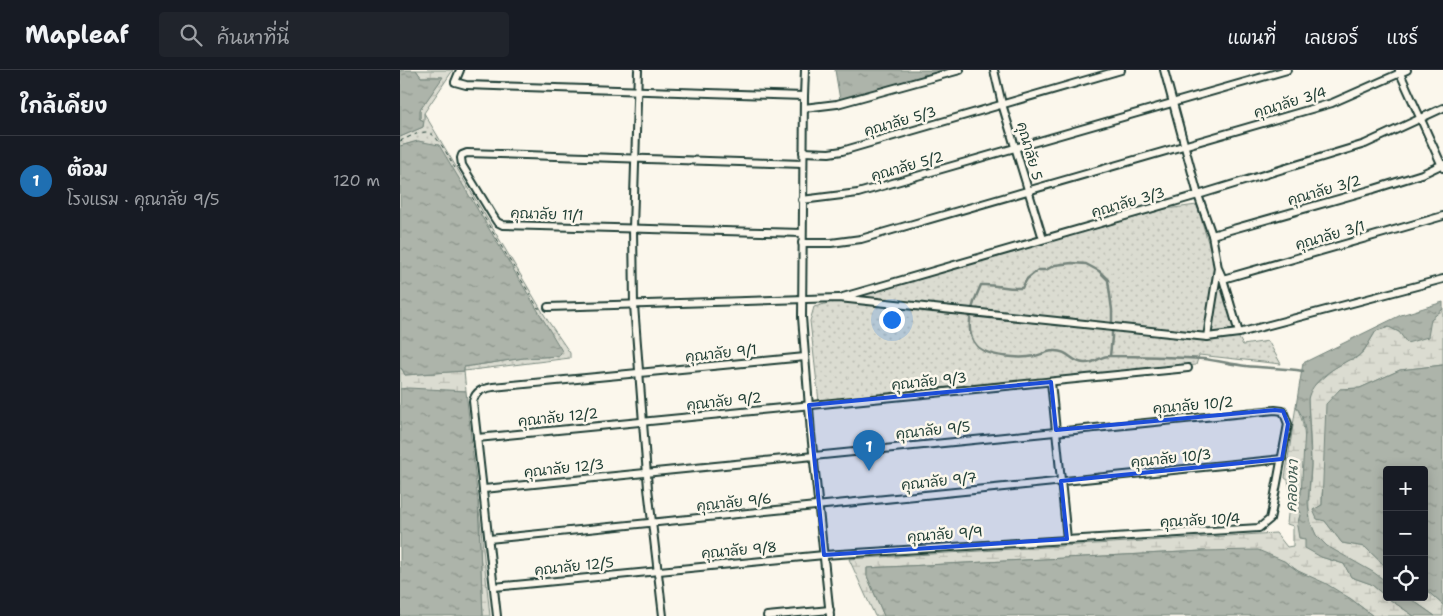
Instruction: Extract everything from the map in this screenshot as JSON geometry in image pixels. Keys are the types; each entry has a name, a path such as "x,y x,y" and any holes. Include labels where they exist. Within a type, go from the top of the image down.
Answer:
{"street":[{"path":"460,70 455,82 466,86 804,96"},
{"path":"638,70 632,228 634,305 646,472 662,616"},
{"path":"767,616 830,613 813,455 802,298 805,70"},
{"path":"804,108 836,104 960,70"},
{"name":"คุณาลัย 5","path":"994,70 1002,104 1043,239"},
{"name":"คุณาลัย 5/3","path":"803,152 829,153 842,151 1121,70"},
{"path":"1164,70 1198,195 1212,235 1218,268 1239,332"},
{"name":"คุณาลัย 5/2","path":"802,200 858,193 1288,70"},
{"path":"1402,71 1421,119 1443,166"},
{"name":"คุณาลัย 3/4","path":"802,243 831,243 861,239 1332,103 1402,71"},
{"name":"คุณาลัย 3/3","path":"839,298 1198,195 1365,144 1443,108"},
{"name":"คุณาลัย 11/1","path":"632,228 503,225 497,222 493,216 462,165 460,158 466,153 636,159"},
{"path":"636,159 803,164"},
{"name":"คุณาลัย 3/2","path":"1212,235 1374,189 1443,166"},
{"name":"คุณาลัย 3/1","path":"1223,279 1443,216"},
{"path":"632,228 802,233"},
{"path":"1207,337 1218,268"},
{"path":"548,307 839,298 1207,337 1239,332 1443,279"},
{"name":"คุณาลัย 9/1","path":"497,616 473,400 475,394 493,387 805,357"},
{"name":"คุณาลัย 9/3","path":"809,405 1188,368"},
{"path":"1051,382 1067,539"},
{"name":"คุณาลัย 9/2","path":"642,422 809,405"},
{"name":"คุณาลัย 10/2","path":"1056,430 1275,410 1283,411 1287,419 1282,459"},
{"name":"คุณาลัย 12/2","path":"477,438 642,422"},
{"name":"คุณาลัย 9/5","path":"646,472 1056,430"},
{"name":"คุณาลัย 10/3","path":"1062,481 1282,459"},
{"name":"คุณาลัย 10/4","path":"1067,539 1259,528 1270,519 1282,459"},
{"name":"คุณาลัย 12/3","path":"484,489 646,472"},
{"name":"คุณาลัย 9/7","path":"818,506 1062,481"},
{"name":"คุณาลัย 9/6","path":"489,539 818,506"},
{"name":"คุณาลัย 9/9","path":"824,554 1067,539"},
{"name":"คุณาลัย 9/8","path":"657,570 824,554"},
{"name":"คุณาลัย 12/5","path":"494,587 657,570"}],"path":[{"path":"400,141 426,132 432,134 455,168"},
{"path":"470,193 538,308 548,307"}],"highlighted area":[{"path":"1051,382 1056,430 1275,410 1283,411 1288,424 1282,459 1061,481 1067,539 824,555 809,405"}],"green space":[{"path":"416,70 453,70 424,113 424,121 420,119 420,110 442,77 421,77"},
{"path":"424,113 548,321 570,353 570,358 464,371 464,367 524,358 559,356 426,143 418,141 400,146 400,137 423,127"},
{"path":"1197,205 1234,330 1243,345 1268,341 1281,364 1199,355 1196,365 819,402 810,321 814,307 1166,209"},
{"path":"1443,309 1443,365 1400,370 1360,388 1340,389 1322,494 1322,505 1313,510 1325,521 1342,543 1365,547 1383,564 1383,580 1327,547 1313,529 1309,508 1311,464 1308,399 1310,389 1333,369 1350,359 1355,359 1364,351 1376,331 1389,327 1399,332 1431,319"},
{"path":"400,368 405,375 464,371 466,391 400,389"},
{"path":"1296,406 1301,416 1305,438 1301,494 1297,501 1291,496 1288,480 1285,478"},
{"path":"478,501 490,616 483,616"},
{"path":"1290,510 1301,511 1297,526 1305,539 1321,557 1344,564 1351,577 1371,584 1383,594 1383,601 1392,601 1414,616 1373,616 1351,599 1298,571 1284,561 1203,551 867,568 867,576 884,616 875,616 849,559 1276,533 1287,547 1293,546 1293,526 1287,524"},
{"path":"1428,592 1443,605 1443,616 1435,616 1414,601 1428,601"}],"water":[{"path":"400,70 416,70 421,77 443,77 420,110 420,119 424,121 423,127 400,137"},
{"path":"835,70 943,70 840,100"},
{"path":"418,141 439,145 562,351 559,356 524,358 464,367 464,371 405,375 400,368 400,146"},
{"path":"1443,302 1443,309 1431,319 1428,337 1407,343 1399,332 1389,327 1376,331 1357,357 1335,368 1318,381 1308,399 1311,465 1308,503 1310,521 1316,535 1327,546 1383,579 1383,594 1371,584 1351,577 1344,564 1321,557 1305,548 1305,539 1299,538 1297,526 1301,512 1297,511 1297,501 1301,494 1305,430 1302,416 1296,406 1303,363 1401,315"},
{"path":"1443,365 1443,605 1428,592 1428,466 1383,466 1383,564 1365,547 1342,543 1325,521 1317,519 1313,510 1322,505 1326,404 1340,389 1360,388 1400,370"},
{"path":"400,389 466,391 478,501 483,616 400,616"},
{"path":"1258,550 1284,561 1298,571 1325,583 1351,599 1373,616 884,616 867,576 867,568 1203,551"},
{"path":"1392,601 1414,601 1435,616 1414,616"}],"waterway":[{"path":"1110,356 1112,310 1108,280 1099,271 1086,264 1055,265 1046,270 1038,270 1027,279 1022,288 981,285 970,316 970,332 977,346 988,353 1013,357 1029,357 1058,351 1063,352 1076,361 1084,363 1109,356 1204,359 1246,366 1303,371"}],"place":[{"name":"ต้อม","path":"869,471"}],"water label":[{"name":"คลองนา","path":"1292,486"}]}
